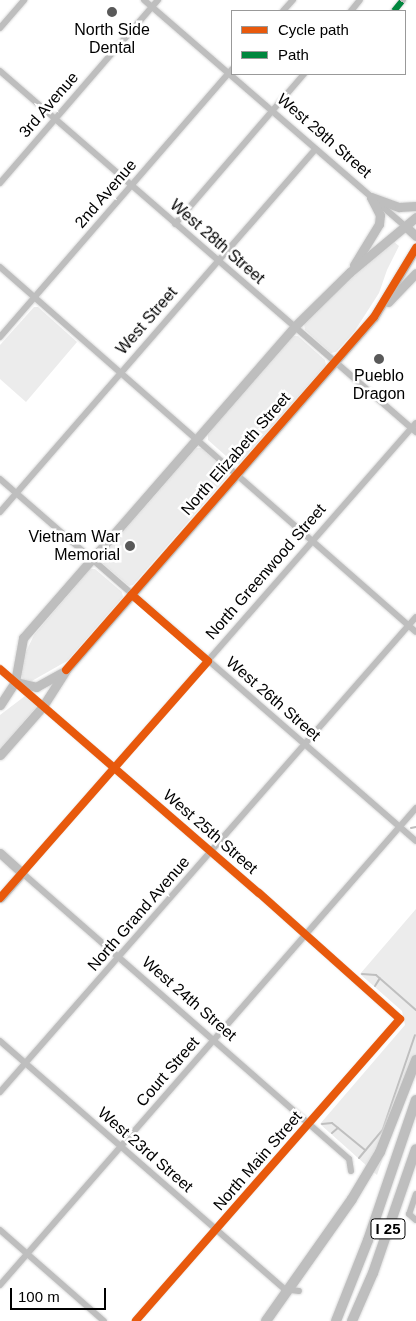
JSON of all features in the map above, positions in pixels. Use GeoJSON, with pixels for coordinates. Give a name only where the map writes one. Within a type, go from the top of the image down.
{"type":"FeatureCollection","features":[{"type":"Feature","properties":{"kind":"highway"},"geometry":{"type":"LineString","coordinates":[[266,1321],[352,1199],[380,1152],[416,1060]]}},
{"type":"Feature","properties":{"kind":"highway","name":"I 25"},"geometry":{"type":"LineString","coordinates":[[336,1321],[368,1240],[416,1100]]}},
{"type":"Feature","properties":{"kind":"highway","name":"I 25"},"geometry":{"type":"LineString","coordinates":[[353,1321],[416,1148]]}},
{"type":"Feature","properties":{"kind":"main road"},"geometry":{"type":"LineString","coordinates":[[371,197],[399,207],[416,206]]}},
{"type":"Feature","properties":{"kind":"main road"},"geometry":{"type":"LineString","coordinates":[[350,272],[379,224],[380,215],[371,197]]}},
{"type":"Feature","properties":{"kind":"main road"},"geometry":{"type":"LineString","coordinates":[[0,705],[15,682],[24,638],[295,326],[350,272],[416,217]]}},
{"type":"Feature","properties":{"kind":"main road","name":"West 29th Street"},"geometry":{"type":"LineString","coordinates":[[405,226],[416,236]]}},
{"type":"Feature","properties":{"kind":"main road","name":"North Elizabeth Street"},"geometry":{"type":"LineString","coordinates":[[0,755],[43,706],[66,670],[378,313],[416,248]]}},
{"type":"Feature","properties":{"kind":"main road"},"geometry":{"type":"LineString","coordinates":[[378,313],[416,273]]}},
{"type":"Feature","properties":{"kind":"main road"},"geometry":{"type":"LineString","coordinates":[[15,682],[36,687],[66,670]]}},
{"type":"Feature","properties":{"kind":"main road","name":"West 24th Street"},"geometry":{"type":"LineString","coordinates":[[0,853],[22,873]]}},
{"type":"Feature","properties":{"kind":"main road","name":"North Greenwood Street"},"geometry":{"type":"LineString","coordinates":[[0,898],[22,873]]}},
{"type":"Feature","properties":{"kind":"street"},"geometry":{"type":"LineString","coordinates":[[0,28],[24,0]]}},
{"type":"Feature","properties":{"kind":"street","name":"West 29th Street"},"geometry":{"type":"LineString","coordinates":[[144,0],[231,71]]}},
{"type":"Feature","properties":{"kind":"street","name":"3rd Avenue"},"geometry":{"type":"LineString","coordinates":[[0,183],[158,0]]}},
{"type":"Feature","properties":{"kind":"street"},"geometry":{"type":"LineString","coordinates":[[284,10],[293,0]]}},
{"type":"Feature","properties":{"kind":"street"},"geometry":{"type":"LineString","coordinates":[[352,10],[360,0]]}},
{"type":"Feature","properties":{"kind":"street"},"geometry":{"type":"LineString","coordinates":[[395,10],[403,0]]}},
{"type":"Feature","properties":{"kind":"street","name":"West 28th Street"},"geometry":{"type":"LineString","coordinates":[[0,71],[335,362],[414,428]]}},
{"type":"Feature","properties":{"kind":"street","name":"2nd Avenue"},"geometry":{"type":"LineString","coordinates":[[0,336],[231,71]]}},
{"type":"Feature","properties":{"kind":"street","name":"West 29th Street"},"geometry":{"type":"LineString","coordinates":[[235,75],[272,110],[405,226]]}},
{"type":"Feature","properties":{"kind":"street"},"geometry":{"type":"LineString","coordinates":[[175,224],[303,75]]}},
{"type":"Feature","properties":{"kind":"street","name":"West Street"},"geometry":{"type":"LineString","coordinates":[[0,512],[316,149]]}},
{"type":"Feature","properties":{"kind":"street"},"geometry":{"type":"LineString","coordinates":[[0,267],[416,632]]}},
{"type":"Feature","properties":{"kind":"street","name":"North Greenwood Street"},"geometry":{"type":"LineString","coordinates":[[22,873],[312,541],[414,428]]}},
{"type":"Feature","properties":{"kind":"street","name":"West 26th Street"},"geometry":{"type":"LineString","coordinates":[[0,480],[416,841]]}},
{"type":"Feature","properties":{"kind":"street","name":"North Grand Avenue"},"geometry":{"type":"LineString","coordinates":[[0,1092],[416,617]]}},
{"type":"Feature","properties":{"kind":"street","name":"West 25th Street"},"geometry":{"type":"LineString","coordinates":[[0,669],[306,934],[351,977],[400,1019]]}},
{"type":"Feature","properties":{"kind":"street","name":"Court Street"},"geometry":{"type":"LineString","coordinates":[[0,1286],[416,808]]}},
{"type":"Feature","properties":{"kind":"street","name":"West 24th Street"},"geometry":{"type":"LineString","coordinates":[[22,873],[349,1159],[351,1171]]}},
{"type":"Feature","properties":{"kind":"street","name":"North Main Street"},"geometry":{"type":"LineString","coordinates":[[136,1321],[400,1019]]}},
{"type":"Feature","properties":{"kind":"street","name":"West 23rd Street"},"geometry":{"type":"LineString","coordinates":[[0,1041],[287,1290],[298,1292]]}},
{"type":"Feature","properties":{"kind":"street"},"geometry":{"type":"LineString","coordinates":[[416,1194],[409,1214],[416,1220]]}},
{"type":"Feature","properties":{"kind":"street"},"geometry":{"type":"LineString","coordinates":[[0,1230],[104,1321]]}},
{"type":"Feature","properties":{"kind":"shaded area"},"geometry":{"type":"Polygon","coordinates":[[[393,241],[399,246],[387,270],[379,293],[354,332],[336,352],[331,353],[305,330],[304,324],[325,300],[393,241]]]}},
{"type":"Feature","properties":{"kind":"shaded area"},"geometry":{"type":"Polygon","coordinates":[[[34,307],[38,307],[77,342],[26,402],[0,379],[0,345],[34,307]]]}},
{"type":"Feature","properties":{"kind":"shaded area"},"geometry":{"type":"Polygon","coordinates":[[[293,336],[298,336],[325,360],[326,365],[239,464],[235,464],[208,440],[208,434],[293,336]]]}},
{"type":"Feature","properties":{"kind":"shaded area"},"geometry":{"type":"Polygon","coordinates":[[[196,448],[202,448],[227,471],[228,476],[133,585],[129,586],[101,562],[101,557],[196,448]]]}},
{"type":"Feature","properties":{"kind":"shaded area"},"geometry":{"type":"Polygon","coordinates":[[[90,569],[95,569],[122,592],[123,597],[67,661],[30,682],[23,680],[21,673],[24,656],[34,635],[90,569]]]}},
{"type":"Feature","properties":{"kind":"shaded area"},"geometry":{"type":"Polygon","coordinates":[[[25,696],[37,706],[0,750],[0,715],[25,696]]]}},
{"type":"Feature","properties":{"kind":"shaded area"},"geometry":{"type":"Polygon","coordinates":[[[416,909],[416,1063],[377,1175],[320,1124],[405,1025],[402,1011],[360,974],[416,909]]]}},
{"type":"Feature","properties":{"kind":"waterway"},"geometry":{"type":"LineString","coordinates":[[411,828],[416,827]]}},
{"type":"Feature","properties":{"kind":"waterway"},"geometry":{"type":"LineString","coordinates":[[362,974],[376,975],[416,1010]]}},
{"type":"Feature","properties":{"kind":"waterway"},"geometry":{"type":"LineString","coordinates":[[375,986],[380,978]]}},
{"type":"Feature","properties":{"kind":"waterway"},"geometry":{"type":"LineString","coordinates":[[359,1158],[383,1129],[415,1035]]}},
{"type":"Feature","properties":{"kind":"waterway"},"geometry":{"type":"LineString","coordinates":[[322,1124],[332,1123],[365,1150]]}},
{"type":"Feature","properties":{"kind":"waterway"},"geometry":{"type":"LineString","coordinates":[[332,1133],[338,1128]]}},
{"type":"Feature","properties":{"kind":"marked path"},"geometry":{"type":"LineString","coordinates":[[395,10],[403,0]]}},
{"type":"Feature","properties":{"kind":"cycle path"},"geometry":{"type":"LineString","coordinates":[[66,670],[374,317],[416,248]]}},
{"type":"Feature","properties":{"kind":"cycle path"},"geometry":{"type":"LineString","coordinates":[[0,898],[208,661],[132,595]]}},
{"type":"Feature","properties":{"kind":"cycle path"},"geometry":{"type":"LineString","coordinates":[[0,669],[259,893],[400,1019],[136,1321]]}},
{"type":"Feature","properties":{"kind":"place","name":"North Side Dental"},"geometry":{"type":"Point","coordinates":[112,12]}},
{"type":"Feature","properties":{"kind":"place","name":"Pueblo Dragon"},"geometry":{"type":"Point","coordinates":[379,359]}},
{"type":"Feature","properties":{"kind":"place","name":"Vietnam War Memorial"},"geometry":{"type":"Point","coordinates":[130,546]}}]}
